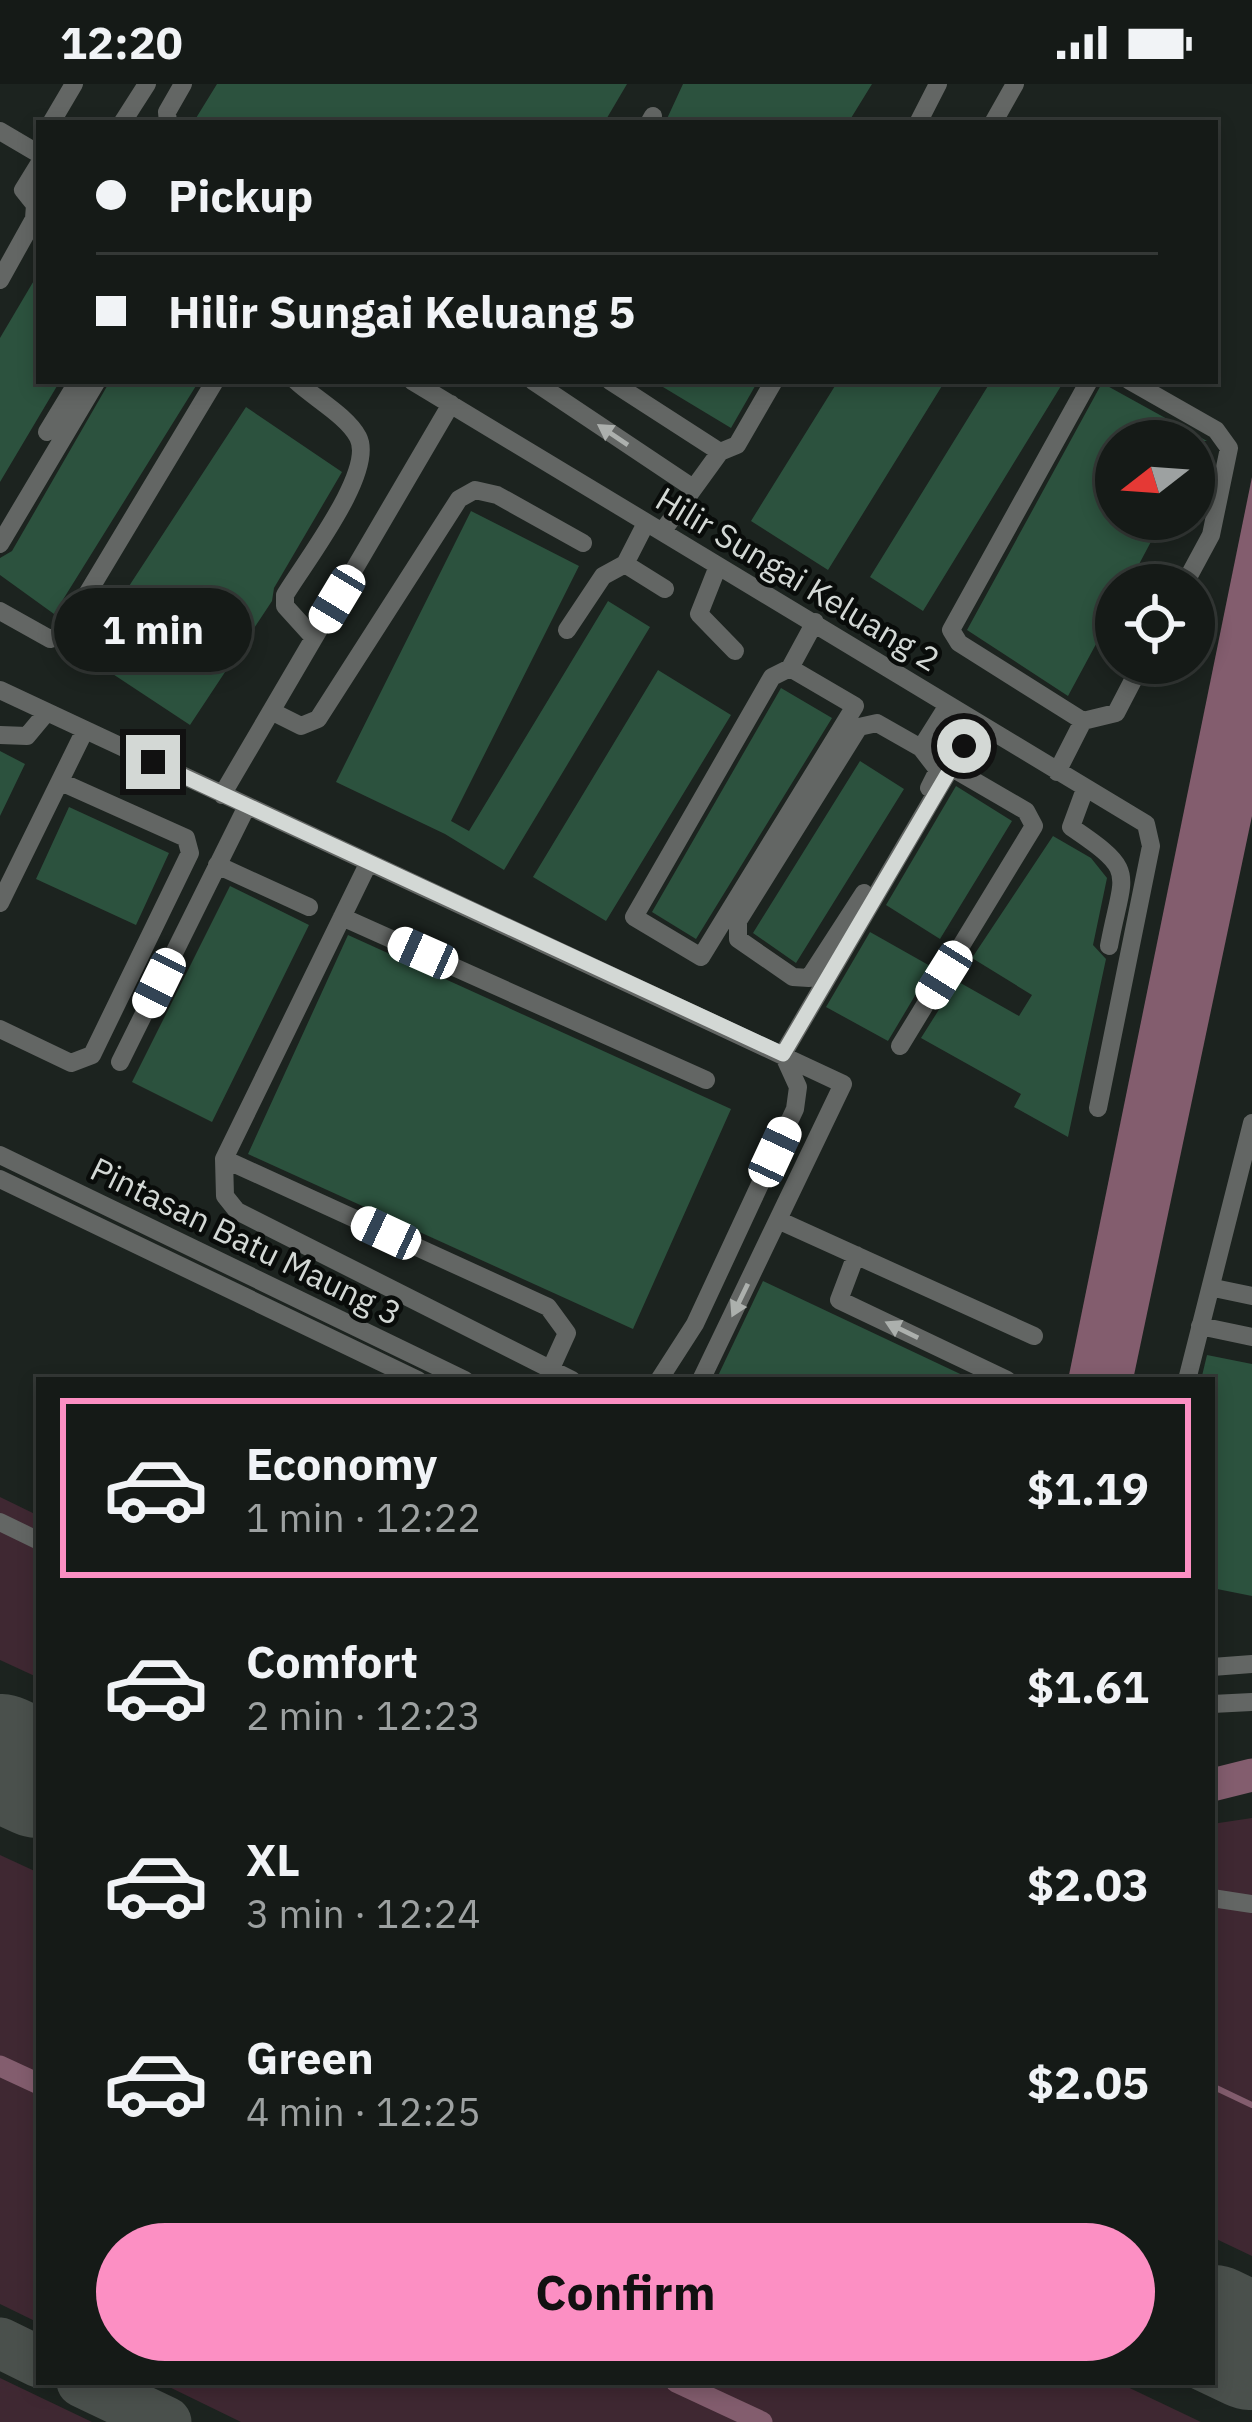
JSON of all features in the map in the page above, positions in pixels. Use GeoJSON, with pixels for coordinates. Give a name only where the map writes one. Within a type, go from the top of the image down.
{"type":"FeatureCollection","features":[{"type":"Feature","properties":{"kind":"street"},"geometry":{"type":"LineString","coordinates":[[53,120],[74,84]]}},
{"type":"Feature","properties":{"kind":"street"},"geometry":{"type":"LineString","coordinates":[[124,120],[147,84]]}},
{"type":"Feature","properties":{"kind":"street"},"geometry":{"type":"LineString","coordinates":[[168,120],[167,112],[183,84]]}},
{"type":"Feature","properties":{"kind":"street"},"geometry":{"type":"LineString","coordinates":[[920,120],[938,84]]}},
{"type":"Feature","properties":{"kind":"street"},"geometry":{"type":"LineString","coordinates":[[995,120],[1015,84]]}},
{"type":"Feature","properties":{"kind":"street"},"geometry":{"type":"LineString","coordinates":[[0,131],[36,152]]}},
{"type":"Feature","properties":{"kind":"street"},"geometry":{"type":"LineString","coordinates":[[23,190],[36,158]]}},
{"type":"Feature","properties":{"kind":"street"},"geometry":{"type":"LineString","coordinates":[[0,188],[23,190],[35,205],[34,219],[0,280]]}},
{"type":"Feature","properties":{"kind":"street"},"geometry":{"type":"LineString","coordinates":[[47,432],[76,384]]}},
{"type":"Feature","properties":{"kind":"street"},"geometry":{"type":"LineString","coordinates":[[0,544],[95,384]]}},
{"type":"Feature","properties":{"kind":"street"},"geometry":{"type":"LineString","coordinates":[[0,611],[50,639],[63,634],[213,384]]}},
{"type":"Feature","properties":{"kind":"street"},"geometry":{"type":"LineString","coordinates":[[299,384],[357,434],[363,449],[358,477],[285,595],[285,606],[314,638]]}},
{"type":"Feature","properties":{"kind":"street","name":"Hilir Sungai Keluang 2"},"geometry":{"type":"LineString","coordinates":[[417,384],[1151,830],[1098,1108]]}},
{"type":"Feature","properties":{"kind":"street"},"geometry":{"type":"LineString","coordinates":[[538,384],[694,488]]}},
{"type":"Feature","properties":{"kind":"street"},"geometry":{"type":"LineString","coordinates":[[615,384],[720,452]]}},
{"type":"Feature","properties":{"kind":"street"},"geometry":{"type":"LineString","coordinates":[[567,631],[603,576],[625,564],[720,452],[737,445],[772,384]]}},
{"type":"Feature","properties":{"kind":"street"},"geometry":{"type":"LineString","coordinates":[[1087,384],[951,630],[959,643],[1083,721],[1116,712],[1131,684]]}},
{"type":"Feature","properties":{"kind":"street"},"geometry":{"type":"LineString","coordinates":[[1135,384],[1216,430],[1228,448],[1211,535],[1195,564]]}},
{"type":"Feature","properties":{"kind":"street"},"geometry":{"type":"LineString","coordinates":[[222,795],[451,404]]}},
{"type":"Feature","properties":{"kind":"street"},"geometry":{"type":"LineString","coordinates":[[271,711],[301,726],[318,719],[459,499],[475,490],[497,495],[584,543]]}},
{"type":"Feature","properties":{"kind":"street"},"geometry":{"type":"LineString","coordinates":[[625,564],[665,589]]}},
{"type":"Feature","properties":{"kind":"street"},"geometry":{"type":"LineString","coordinates":[[718,566],[699,614],[735,651]]}},
{"type":"Feature","properties":{"kind":"street"},"geometry":{"type":"LineString","coordinates":[[790,668],[855,706],[701,957],[634,917],[772,676],[790,668],[815,622]]}},
{"type":"Feature","properties":{"kind":"street"},"geometry":{"type":"LineString","coordinates":[[0,690],[843,1084],[702,1377]]}},
{"type":"Feature","properties":{"kind":"street"},"geometry":{"type":"LineString","coordinates":[[921,748],[948,705]]}},
{"type":"Feature","properties":{"kind":"street"},"geometry":{"type":"LineString","coordinates":[[0,735],[27,736],[47,712]]}},
{"type":"Feature","properties":{"kind":"street"},"geometry":{"type":"LineString","coordinates":[[1057,772],[1083,721]]}},
{"type":"Feature","properties":{"kind":"street"},"geometry":{"type":"LineString","coordinates":[[877,723],[921,748],[936,761],[935,778],[815,972],[793,977],[744,946],[738,939],[738,921],[860,727],[877,723]]}},
{"type":"Feature","properties":{"kind":"street"},"geometry":{"type":"LineString","coordinates":[[783,1054],[977,723]]}},
{"type":"Feature","properties":{"kind":"street"},"geometry":{"type":"LineString","coordinates":[[0,903],[85,730]]}},
{"type":"Feature","properties":{"kind":"street"},"geometry":{"type":"LineString","coordinates":[[900,1046],[1034,826],[1026,811],[952,768]]}},
{"type":"Feature","properties":{"kind":"street"},"geometry":{"type":"LineString","coordinates":[[0,1029],[71,1063],[92,1055],[190,853],[187,838],[61,782]]}},
{"type":"Feature","properties":{"kind":"street"},"geometry":{"type":"LineString","coordinates":[[1070,827],[1085,789]]}},
{"type":"Feature","properties":{"kind":"street"},"geometry":{"type":"LineString","coordinates":[[120,1062],[247,806]]}},
{"type":"Feature","properties":{"kind":"street"},"geometry":{"type":"LineString","coordinates":[[993,920],[1046,831],[1058,824],[1070,827],[1120,863],[1108,946]]}},
{"type":"Feature","properties":{"kind":"street"},"geometry":{"type":"LineString","coordinates":[[368,864],[224,1159],[222,1184],[237,1210],[568,1377]]}},
{"type":"Feature","properties":{"kind":"street"},"geometry":{"type":"LineString","coordinates":[[217,865],[309,907]]}},
{"type":"Feature","properties":{"kind":"street"},"geometry":{"type":"LineString","coordinates":[[342,917],[706,1080]]}},
{"type":"Feature","properties":{"kind":"street"},"geometry":{"type":"LineString","coordinates":[[661,1377],[695,1324],[795,1109],[798,1087],[783,1054]]}},
{"type":"Feature","properties":{"kind":"street"},"geometry":{"type":"LineString","coordinates":[[1188,1377],[1214,1288],[1252,1123]]}},
{"type":"Feature","properties":{"kind":"street","name":"Pintasan Batu Maung 3"},"geometry":{"type":"LineString","coordinates":[[0,1155],[460,1377]]}},
{"type":"Feature","properties":{"kind":"street"},"geometry":{"type":"LineString","coordinates":[[224,1159],[548,1306],[567,1333],[552,1366]]}},
{"type":"Feature","properties":{"kind":"street"},"geometry":{"type":"LineString","coordinates":[[0,1179],[412,1377]]}},
{"type":"Feature","properties":{"kind":"street"},"geometry":{"type":"LineString","coordinates":[[778,1220],[1034,1336]]}},
{"type":"Feature","properties":{"kind":"street"},"geometry":{"type":"LineString","coordinates":[[856,1256],[839,1300],[1001,1377]]}},
{"type":"Feature","properties":{"kind":"street"},"geometry":{"type":"LineString","coordinates":[[1214,1288],[1252,1296]]}},
{"type":"Feature","properties":{"kind":"street"},"geometry":{"type":"LineString","coordinates":[[1200,1326],[1252,1337]]}},
{"type":"Feature","properties":{"kind":"street"},"geometry":{"type":"LineString","coordinates":[[0,1522],[36,1540]]}},
{"type":"Feature","properties":{"kind":"street"},"geometry":{"type":"LineString","coordinates":[[1215,1667],[1252,1664]]}},
{"type":"Feature","properties":{"kind":"street"},"geometry":{"type":"LineString","coordinates":[[1215,1705],[1252,1702]]}},
{"type":"Feature","properties":{"kind":"street"},"geometry":{"type":"LineString","coordinates":[[1215,1898],[1252,1904]]}},
{"type":"Feature","properties":{"kind":"shaded area"},"geometry":{"type":"Polygon","coordinates":[[[1252,477],[1252,816],[1134,1377],[1069,1377],[1210,684],[1215,684],[1215,659],[1252,477]]]}},
{"type":"Feature","properties":{"kind":"shaded area"},"geometry":{"type":"Polygon","coordinates":[[[0,1497],[36,1515],[36,1677],[0,1660],[0,1497]]]}},
{"type":"Feature","properties":{"kind":"shaded area"},"geometry":{"type":"Polygon","coordinates":[[[1252,1818],[1252,2256],[1215,2238],[1215,1824],[1252,1818]]]}},
{"type":"Feature","properties":{"kind":"shaded area"},"geometry":{"type":"Polygon","coordinates":[[[0,1855],[36,1872],[36,2322],[0,2304],[0,1855]]]}},
{"type":"Feature","properties":{"kind":"shaded area"},"geometry":{"type":"Polygon","coordinates":[[[0,2378],[92,2422],[0,2422],[0,2378]]]}},
{"type":"Feature","properties":{"kind":"shaded area"},"geometry":{"type":"Polygon","coordinates":[[[165,2385],[1123,2385],[1201,2422],[241,2422],[165,2385]]]}},
{"type":"Feature","properties":{"kind":"building"},"geometry":{"type":"Polygon","coordinates":[[[217,84],[627,84],[606,120],[195,120],[217,84]]]}},
{"type":"Feature","properties":{"kind":"building"},"geometry":{"type":"Polygon","coordinates":[[[683,84],[872,84],[850,120],[666,120],[683,84]]]}},
{"type":"Feature","properties":{"kind":"building"},"geometry":{"type":"Polygon","coordinates":[[[36,277],[36,384],[58,384],[0,482],[0,338],[36,277]]]}},
{"type":"Feature","properties":{"kind":"building"},"geometry":{"type":"Polygon","coordinates":[[[108,384],[197,384],[54,614],[0,575],[0,558],[12,551],[108,384]]]}},
{"type":"Feature","properties":{"kind":"building"},"geometry":{"type":"Polygon","coordinates":[[[658,384],[756,384],[731,428],[658,384]]]}},
{"type":"Feature","properties":{"kind":"building"},"geometry":{"type":"Polygon","coordinates":[[[836,384],[943,384],[828,570],[751,521],[836,384]]]}},
{"type":"Feature","properties":{"kind":"building"},"geometry":{"type":"Polygon","coordinates":[[[989,384],[1062,384],[923,611],[870,577],[989,384]]]}},
{"type":"Feature","properties":{"kind":"building"},"geometry":{"type":"Polygon","coordinates":[[[1104,384],[1169,420],[1095,420],[1095,540],[1152,540],[1139,564],[1095,564],[1095,646],[1068,696],[967,630],[1104,384]]]}},
{"type":"Feature","properties":{"kind":"building"},"geometry":{"type":"Polygon","coordinates":[[[246,407],[342,472],[274,588],[272,601],[190,725],[84,655],[246,407]]]}},
{"type":"Feature","properties":{"kind":"building"},"geometry":{"type":"Polygon","coordinates":[[[471,511],[579,566],[451,821],[469,831],[608,601],[650,627],[504,870],[445,834],[336,782],[471,511]]]}},
{"type":"Feature","properties":{"kind":"building"},"geometry":{"type":"Polygon","coordinates":[[[658,670],[731,715],[606,921],[533,877],[658,670]]]}},
{"type":"Feature","properties":{"kind":"building"},"geometry":{"type":"Polygon","coordinates":[[[781,688],[832,718],[696,939],[652,912],[781,688]]]}},
{"type":"Feature","properties":{"kind":"building"},"geometry":{"type":"Polygon","coordinates":[[[0,751],[25,764],[0,816],[0,751]]]}},
{"type":"Feature","properties":{"kind":"building"},"geometry":{"type":"Polygon","coordinates":[[[860,761],[904,789],[796,963],[753,933],[860,761]]]}},
{"type":"Feature","properties":{"kind":"building"},"geometry":{"type":"Polygon","coordinates":[[[956,786],[1012,821],[940,939],[886,905],[956,786]]]}},
{"type":"Feature","properties":{"kind":"building"},"geometry":{"type":"Polygon","coordinates":[[[69,807],[169,853],[136,925],[36,879],[69,807]]]}},
{"type":"Feature","properties":{"kind":"building"},"geometry":{"type":"Polygon","coordinates":[[[1053,836],[1091,858],[1107,878],[1093,945],[1106,959],[1068,1137],[1014,1107],[1021,1094],[921,1038],[957,981],[1019,1016],[1032,995],[972,958],[1053,836]]]}},
{"type":"Feature","properties":{"kind":"building"},"geometry":{"type":"Polygon","coordinates":[[[230,886],[309,925],[212,1122],[132,1082],[230,886]]]}},
{"type":"Feature","properties":{"kind":"building"},"geometry":{"type":"Polygon","coordinates":[[[870,932],[932,967],[888,1041],[826,1007],[870,932]]]}},
{"type":"Feature","properties":{"kind":"building"},"geometry":{"type":"Polygon","coordinates":[[[348,935],[731,1109],[633,1329],[248,1154],[348,935]]]}},
{"type":"Feature","properties":{"kind":"building"},"geometry":{"type":"Polygon","coordinates":[[[763,1281],[967,1377],[717,1377],[763,1281]]]}},
{"type":"Feature","properties":{"kind":"building"},"geometry":{"type":"Polygon","coordinates":[[[1207,1355],[1252,1364],[1252,1596],[1215,1589],[1215,1377],[1202,1377],[1207,1355]]]}},
{"type":"Feature","properties":{"kind":"waterway"},"geometry":{"type":"LineString","coordinates":[[1215,1784],[1252,1775]]}},
{"type":"Feature","properties":{"kind":"waterway"},"geometry":{"type":"LineString","coordinates":[[0,2066],[36,2083]]}},
{"type":"Feature","properties":{"kind":"waterway"},"geometry":{"type":"LineString","coordinates":[[1215,2087],[1252,2105]]}},
{"type":"Feature","properties":{"kind":"waterway"},"geometry":{"type":"LineString","coordinates":[[682,2385],[762,2422]]}},
{"type":"Feature","properties":{"kind":"taxiway"},"geometry":{"type":"LineString","coordinates":[[0,2343],[36,2361]]}},
{"type":"Feature","properties":{"kind":"taxiway"},"geometry":{"type":"LineString","coordinates":[[88,2385],[166,2422]]}},
{"type":"Feature","properties":{"kind":"runway"},"geometry":{"type":"LineString","coordinates":[[0,1757],[36,1774]]}},
{"type":"Feature","properties":{"kind":"runway"},"geometry":{"type":"LineString","coordinates":[[1215,2329],[1252,2347]]}},
{"type":"Feature","properties":{"kind":"route"},"geometry":{"type":"LineString","coordinates":[[153,762],[783,1054],[964,746]]}}]}
